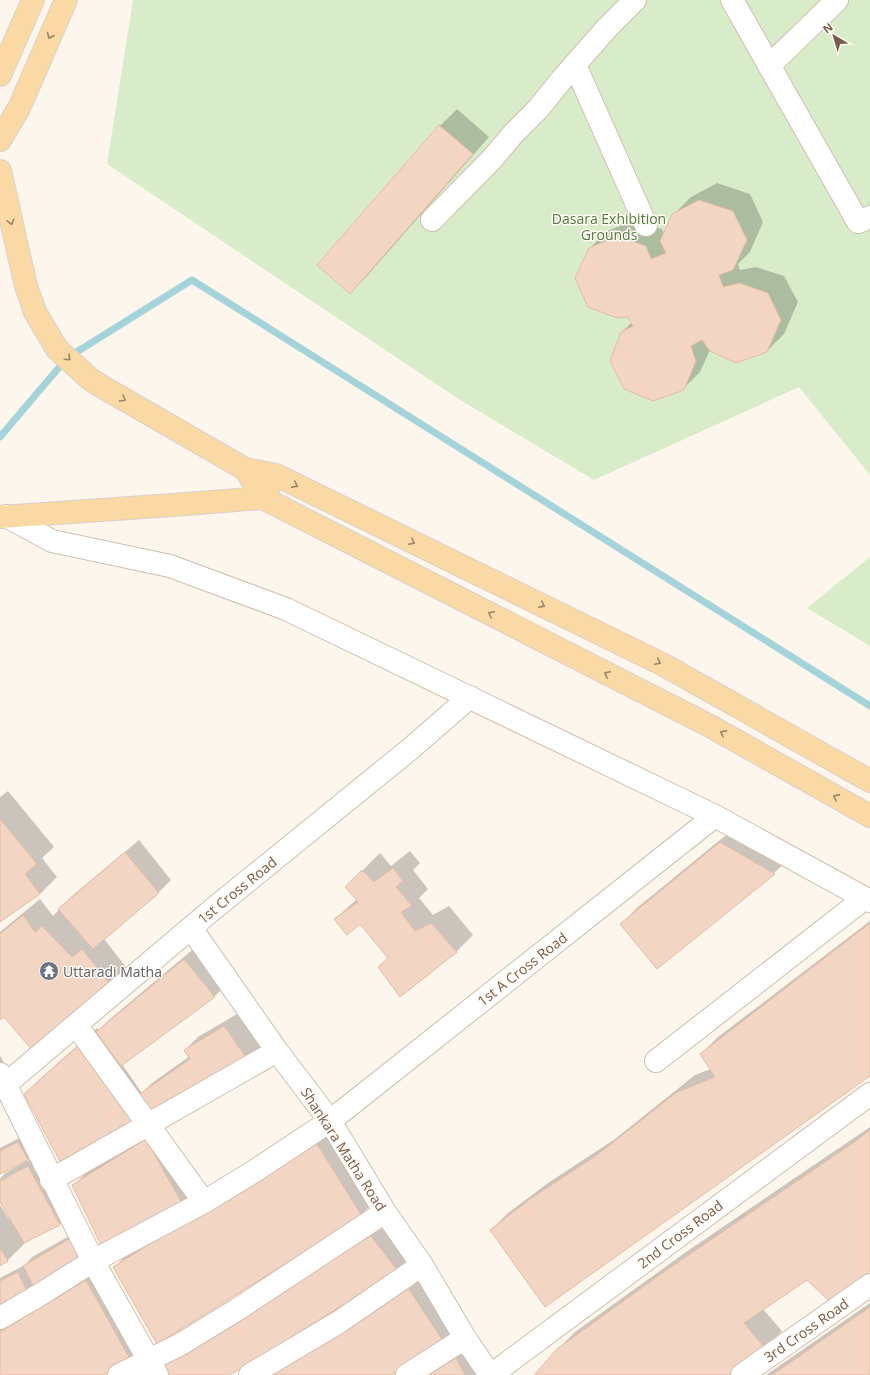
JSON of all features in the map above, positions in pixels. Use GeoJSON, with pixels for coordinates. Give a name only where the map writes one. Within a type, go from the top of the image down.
{"type":"FeatureCollection","features":[{"type":"Feature","properties":{"kind":"main road"},"geometry":{"type":"LineString","coordinates":[[0,74],[33,0]]}},
{"type":"Feature","properties":{"kind":"main road"},"geometry":{"type":"LineString","coordinates":[[0,140],[19,108],[66,0]]}},
{"type":"Feature","properties":{"kind":"main road"},"geometry":{"type":"LineString","coordinates":[[0,171],[26,286],[35,312],[48,336],[57,348],[90,379],[245,469],[276,475],[664,665],[870,780]]}},
{"type":"Feature","properties":{"kind":"main road"},"geometry":{"type":"LineString","coordinates":[[245,469],[263,498]]}},
{"type":"Feature","properties":{"kind":"main road"},"geometry":{"type":"LineString","coordinates":[[263,498],[276,475]]}},
{"type":"Feature","properties":{"kind":"main road"},"geometry":{"type":"LineString","coordinates":[[3,516],[263,498],[710,726],[870,816]]}},
{"type":"Feature","properties":{"kind":"street"},"geometry":{"type":"LineString","coordinates":[[432,220],[492,159],[635,0]]}},
{"type":"Feature","properties":{"kind":"street"},"geometry":{"type":"LineString","coordinates":[[732,0],[768,66],[858,222],[870,217]]}},
{"type":"Feature","properties":{"kind":"street"},"geometry":{"type":"LineString","coordinates":[[768,66],[837,0]]}},
{"type":"Feature","properties":{"kind":"street"},"geometry":{"type":"LineString","coordinates":[[575,65],[646,225]]}},
{"type":"Feature","properties":{"kind":"street"},"geometry":{"type":"LineString","coordinates":[[3,516],[52,541],[170,566],[286,609],[715,816],[868,900],[656,1062]]}},
{"type":"Feature","properties":{"kind":"street","name":"1st Cross Road"},"geometry":{"type":"LineString","coordinates":[[3,1079],[76,1025],[191,928],[409,750],[470,697]]}},
{"type":"Feature","properties":{"kind":"street","name":"1st A Cross Road"},"geometry":{"type":"LineString","coordinates":[[0,1318],[93,1261],[204,1202],[330,1122],[715,816]]}},
{"type":"Feature","properties":{"kind":"street","name":"Shankara Matha Road"},"geometry":{"type":"LineString","coordinates":[[191,928],[277,1051],[330,1122],[385,1212],[422,1265],[465,1338],[490,1375]]}},
{"type":"Feature","properties":{"kind":"street"},"geometry":{"type":"LineString","coordinates":[[76,1025],[204,1202]]}},
{"type":"Feature","properties":{"kind":"street"},"geometry":{"type":"LineString","coordinates":[[51,1180],[277,1051]]}},
{"type":"Feature","properties":{"kind":"street"},"geometry":{"type":"LineString","coordinates":[[3,1079],[51,1180],[93,1261],[153,1367]]}},
{"type":"Feature","properties":{"kind":"street","name":"2nd Cross Road"},"geometry":{"type":"LineString","coordinates":[[490,1375],[870,1094]]}},
{"type":"Feature","properties":{"kind":"street"},"geometry":{"type":"LineString","coordinates":[[120,1375],[153,1367],[180,1344],[238,1309],[385,1212]]}},
{"type":"Feature","properties":{"kind":"street"},"geometry":{"type":"LineString","coordinates":[[250,1375],[339,1322],[422,1265]]}},
{"type":"Feature","properties":{"kind":"street","name":"3rd Cross Road"},"geometry":{"type":"LineString","coordinates":[[742,1375],[870,1286]]}},
{"type":"Feature","properties":{"kind":"street"},"geometry":{"type":"LineString","coordinates":[[407,1375],[465,1338]]}},
{"type":"Feature","properties":{"kind":"green space","name":"Dasara Exhibition Grounds"},"geometry":{"type":"Polygon","coordinates":[[[133,0],[870,0],[870,475],[799,387],[594,480],[462,401],[107,164],[133,0]]]}},
{"type":"Feature","properties":{"kind":"green space"},"geometry":{"type":"Polygon","coordinates":[[[870,557],[870,646],[807,608],[870,557]]]}},
{"type":"Feature","properties":{"kind":"building"},"geometry":{"type":"Polygon","coordinates":[[[439,125],[473,154],[350,294],[317,265],[439,125]]]}},
{"type":"Feature","properties":{"kind":"building"},"geometry":{"type":"Polygon","coordinates":[[[699,200],[733,211],[747,240],[733,270],[719,275],[723,287],[739,283],[768,293],[781,320],[767,352],[736,363],[710,351],[702,340],[691,346],[696,361],[684,390],[653,401],[624,389],[610,361],[621,332],[633,326],[628,317],[617,318],[588,307],[575,278],[589,248],[617,236],[646,246],[651,259],[666,253],[660,241],[672,214],[699,200]]]}},
{"type":"Feature","properties":{"kind":"building"},"geometry":{"type":"Polygon","coordinates":[[[0,819],[37,864],[25,874],[40,894],[0,922],[0,819]]]}},
{"type":"Feature","properties":{"kind":"building"},"geometry":{"type":"Polygon","coordinates":[[[720,842],[775,874],[657,969],[620,924],[720,842]]]}},
{"type":"Feature","properties":{"kind":"building"},"geometry":{"type":"Polygon","coordinates":[[[125,852],[159,893],[93,949],[58,909],[125,852]]]}},
{"type":"Feature","properties":{"kind":"building"},"geometry":{"type":"Polygon","coordinates":[[[393,868],[403,881],[396,887],[412,906],[401,912],[415,931],[431,923],[457,952],[400,997],[378,967],[388,958],[360,924],[347,935],[334,919],[358,902],[345,887],[362,870],[374,882],[393,868]]]}},
{"type":"Feature","properties":{"kind":"building","name":"Uttaradi Matha"},"geometry":{"type":"Polygon","coordinates":[[[23,915],[35,932],[42,926],[72,957],[82,949],[110,984],[32,1050],[4,1017],[0,1020],[0,934],[23,915]]]}},
{"type":"Feature","properties":{"kind":"building"},"geometry":{"type":"Polygon","coordinates":[[[870,923],[870,1076],[545,1307],[490,1230],[530,1199],[597,1155],[677,1092],[715,1077],[700,1054],[870,923]]]}},
{"type":"Feature","properties":{"kind":"building"},"geometry":{"type":"Polygon","coordinates":[[[184,959],[215,997],[121,1066],[96,1032],[184,959]]]}},
{"type":"Feature","properties":{"kind":"building"},"geometry":{"type":"Polygon","coordinates":[[[224,1026],[249,1061],[153,1119],[137,1096],[190,1059],[184,1050],[224,1026]]]}},
{"type":"Feature","properties":{"kind":"building"},"geometry":{"type":"Polygon","coordinates":[[[80,1044],[134,1124],[62,1165],[24,1094],[80,1044]]]}},
{"type":"Feature","properties":{"kind":"building"},"geometry":{"type":"Polygon","coordinates":[[[870,1130],[870,1271],[829,1301],[807,1280],[744,1323],[766,1349],[729,1375],[534,1375],[557,1349],[668,1269],[870,1130]]]}},
{"type":"Feature","properties":{"kind":"building"},"geometry":{"type":"Polygon","coordinates":[[[146,1139],[184,1207],[102,1247],[72,1185],[146,1139]]]}},
{"type":"Feature","properties":{"kind":"building"},"geometry":{"type":"Polygon","coordinates":[[[18,1142],[28,1160],[0,1174],[0,1151],[18,1142]]]}},
{"type":"Feature","properties":{"kind":"building"},"geometry":{"type":"Polygon","coordinates":[[[317,1144],[362,1216],[157,1344],[113,1267],[229,1194],[317,1144]]]}},
{"type":"Feature","properties":{"kind":"building"},"geometry":{"type":"Polygon","coordinates":[[[28,1166],[60,1225],[24,1243],[0,1202],[0,1181],[28,1166]]]}},
{"type":"Feature","properties":{"kind":"building"},"geometry":{"type":"Polygon","coordinates":[[[371,1236],[398,1271],[230,1375],[169,1375],[162,1361],[339,1253],[371,1236]]]}},
{"type":"Feature","properties":{"kind":"building"},"geometry":{"type":"Polygon","coordinates":[[[71,1238],[84,1259],[35,1289],[23,1266],[71,1238]]]}},
{"type":"Feature","properties":{"kind":"building"},"geometry":{"type":"Polygon","coordinates":[[[0,1248],[8,1261],[0,1266],[0,1248]]]}},
{"type":"Feature","properties":{"kind":"building"},"geometry":{"type":"Polygon","coordinates":[[[18,1272],[29,1295],[0,1311],[0,1281],[18,1272]]]}},
{"type":"Feature","properties":{"kind":"building"},"geometry":{"type":"Polygon","coordinates":[[[86,1280],[130,1359],[104,1375],[0,1375],[0,1332],[86,1280]]]}},
{"type":"Feature","properties":{"kind":"building"},"geometry":{"type":"Polygon","coordinates":[[[405,1283],[445,1344],[392,1375],[259,1375],[405,1283]]]}},
{"type":"Feature","properties":{"kind":"building"},"geometry":{"type":"Polygon","coordinates":[[[870,1307],[870,1375],[772,1375],[870,1307]]]}},
{"type":"Feature","properties":{"kind":"building"},"geometry":{"type":"Polygon","coordinates":[[[456,1358],[465,1375],[428,1375],[456,1358]]]}},
{"type":"Feature","properties":{"kind":"waterway"},"geometry":{"type":"LineString","coordinates":[[0,437],[67,358],[192,280],[870,706]]}},
{"type":"Feature","properties":{"kind":"place","name":"Uttaradi Matha"},"geometry":{"type":"Point","coordinates":[49,971]}}]}
